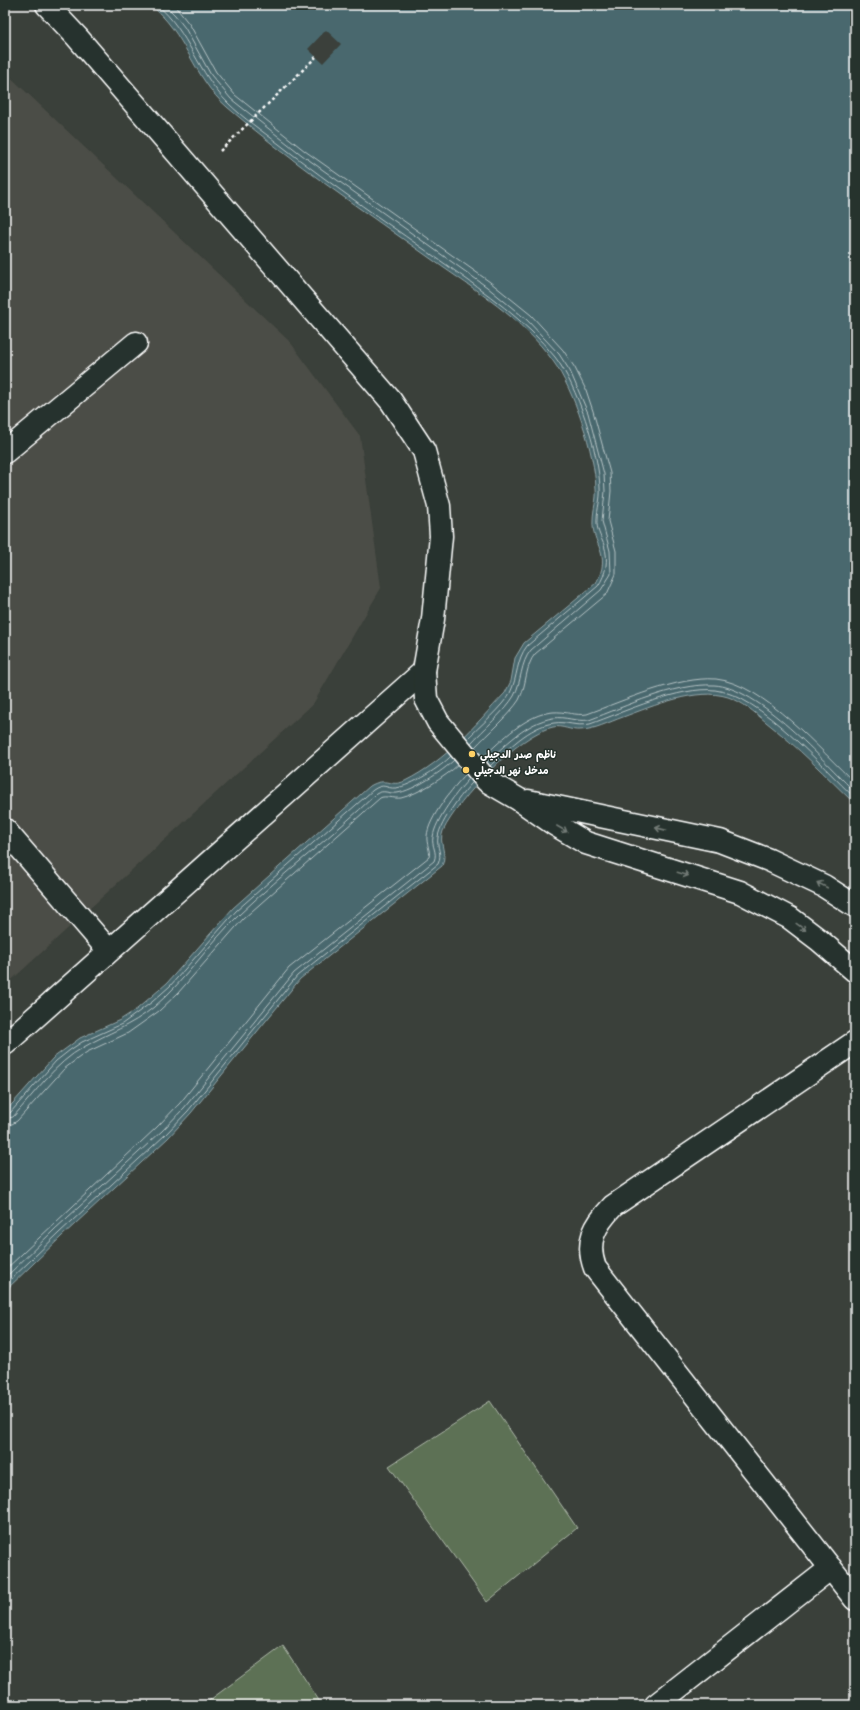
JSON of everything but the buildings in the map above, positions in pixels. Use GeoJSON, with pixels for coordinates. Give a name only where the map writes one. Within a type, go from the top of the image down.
{"type":"FeatureCollection","features":[{"type":"Feature","properties":{"kind":"main road"},"geometry":{"type":"LineString","coordinates":[[47,5],[77,36],[391,401],[424,451],[439,506],[441,536],[433,619],[424,671],[426,699],[438,722],[487,781],[586,843],[740,892],[790,918],[819,940],[855,971]]}},
{"type":"Feature","properties":{"kind":"main road"},"geometry":{"type":"LineString","coordinates":[[5,452],[136,343]]}},
{"type":"Feature","properties":{"kind":"main road"},"geometry":{"type":"LineString","coordinates":[[5,1044],[424,671]]}},
{"type":"Feature","properties":{"kind":"main road"},"geometry":{"type":"LineString","coordinates":[[518,799],[720,841],[769,860],[824,886],[855,906]]}},
{"type":"Feature","properties":{"kind":"main road"},"geometry":{"type":"LineString","coordinates":[[5,830],[109,951]]}},
{"type":"Feature","properties":{"kind":"main road"},"geometry":{"type":"LineString","coordinates":[[855,1042],[613,1206],[599,1220],[590,1245],[595,1268],[855,1599]]}},
{"type":"Feature","properties":{"kind":"main road"},"geometry":{"type":"LineString","coordinates":[[656,1705],[831,1568]]}},
{"type":"Feature","properties":{"kind":"path"},"geometry":{"type":"LineString","coordinates":[[220,151],[316,57]]}},
{"type":"Feature","properties":{"kind":"shaded area"},"geometry":{"type":"Polygon","coordinates":[[[5,72],[290,342],[360,436],[381,588],[313,704],[5,986],[5,72]]]}},
{"type":"Feature","properties":{"kind":"green space"},"geometry":{"type":"Polygon","coordinates":[[[490,1401],[577,1528],[487,1602],[389,1466],[490,1401]]]}},
{"type":"Feature","properties":{"kind":"green space"},"geometry":{"type":"Polygon","coordinates":[[[283,1646],[322,1705],[203,1705],[283,1646]]]}},
{"type":"Feature","properties":{"kind":"water"},"geometry":{"type":"Polygon","coordinates":[[[150,5],[855,5],[855,804],[789,741],[748,708],[728,697],[703,694],[689,696],[661,703],[591,729],[577,730],[563,727],[553,727],[539,732],[523,742],[490,770],[475,786],[451,818],[443,831],[442,836],[444,861],[442,866],[300,979],[191,1113],[168,1138],[5,1291],[5,1112],[53,1058],[80,1038],[120,1020],[137,1009],[167,983],[233,908],[370,786],[381,782],[400,783],[405,781],[420,773],[447,753],[505,693],[511,681],[515,658],[524,643],[596,583],[601,573],[602,556],[593,529],[596,489],[592,458],[576,405],[561,373],[553,361],[528,332],[498,306],[277,148],[227,107],[206,83],[172,28],[150,5]]]}},
{"type":"Feature","properties":{"kind":"pier"},"geometry":{"type":"Polygon","coordinates":[[[326,30],[341,44],[323,63],[308,49],[326,30]]]}},
{"type":"Feature","properties":{"kind":"place","name":"ناظم صدر الدجيلي"},"geometry":{"type":"Point","coordinates":[472,754]}},
{"type":"Feature","properties":{"kind":"place","name":"مدخل نهر الدجيلي"},"geometry":{"type":"Point","coordinates":[466,770]}}]}
